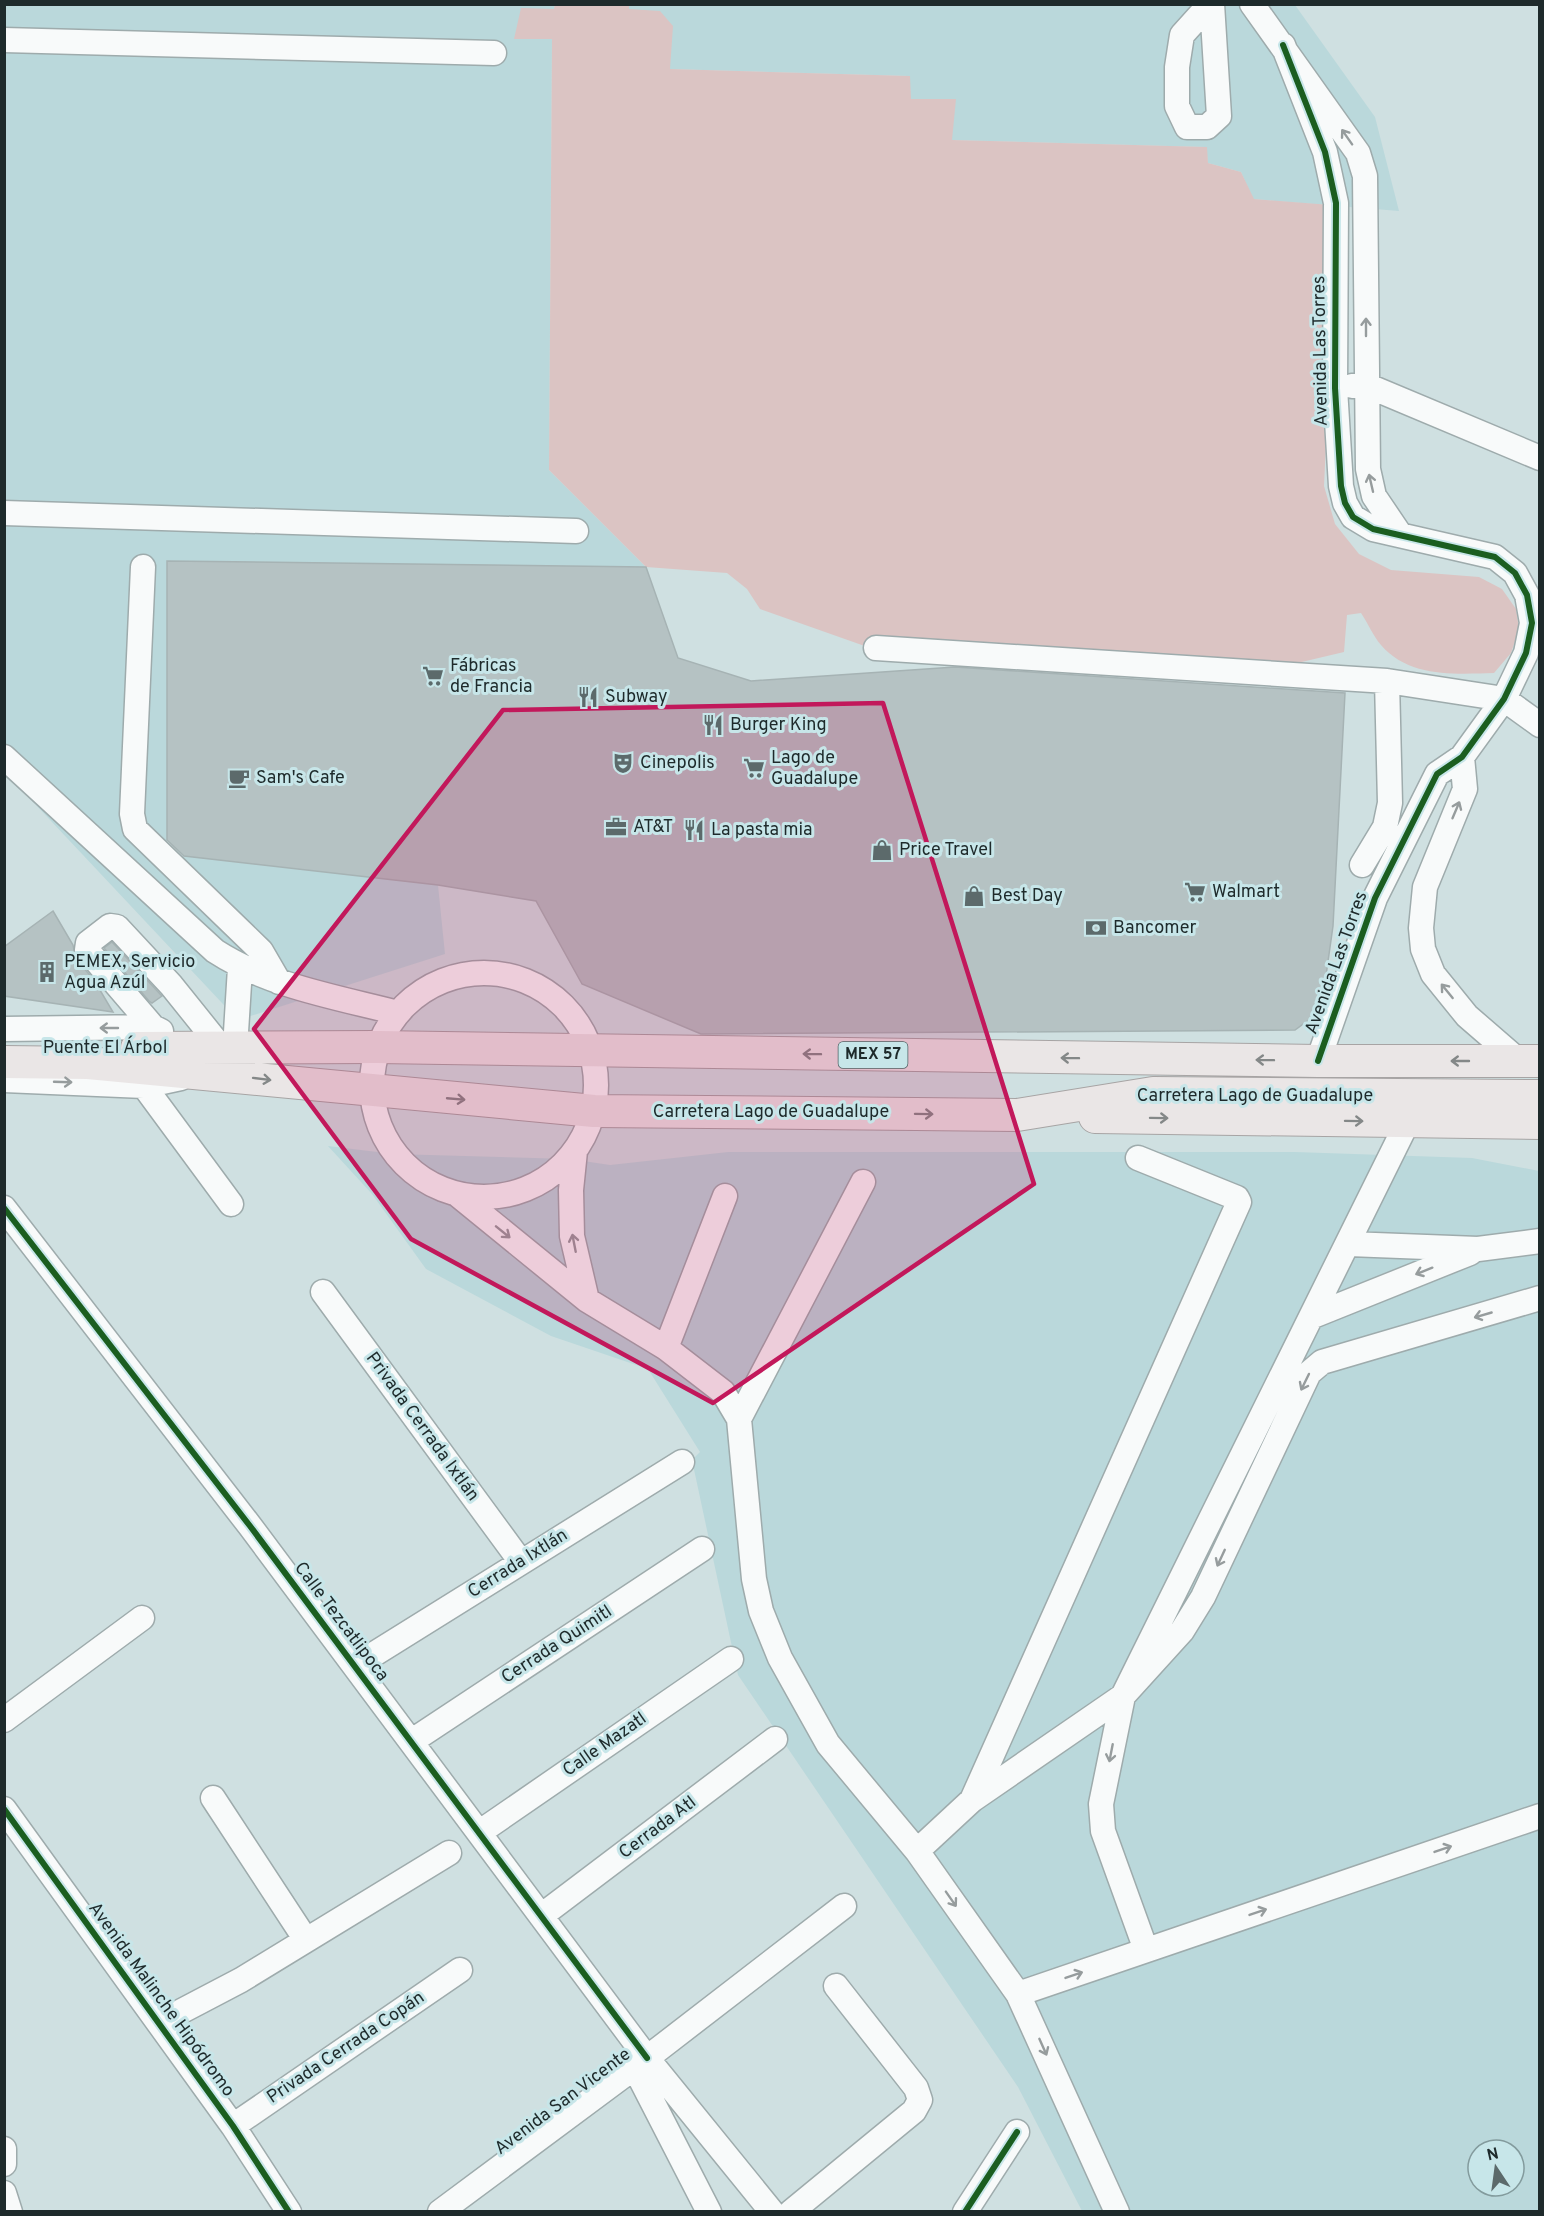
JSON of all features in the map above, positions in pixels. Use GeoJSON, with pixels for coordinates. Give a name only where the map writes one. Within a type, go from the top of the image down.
{"type":"FeatureCollection","features":[{"type":"Feature","properties":{"kind":"main road","name":"Carretera Lago de Guadalupe"},"geometry":{"type":"LineString","coordinates":[[216,1053],[377,1047],[592,1052],[1318,1061],[1534,1061]]}},
{"type":"Feature","properties":{"kind":"main road","name":"Carretera Lago de Guadalupe"},"geometry":{"type":"LineString","coordinates":[[216,1053],[372,1092],[594,1111],[1017,1115],[1153,1093],[1539,1096]]}},
{"type":"Feature","properties":{"kind":"main road","name":"Puente El Árbol"},"geometry":{"type":"LineString","coordinates":[[11,1055],[216,1053]]}},
{"type":"Feature","properties":{"kind":"main road"},"geometry":{"type":"LineString","coordinates":[[1017,1115],[1539,1123]]}},
{"type":"Feature","properties":{"kind":"street","name":"Avenida Las Torres"},"geometry":{"type":"LineString","coordinates":[[1252,4],[1358,153],[1365,176],[1369,484],[1379,504],[1399,533]]}},
{"type":"Feature","properties":{"kind":"street"},"geometry":{"type":"LineString","coordinates":[[4,40],[494,54]]}},
{"type":"Feature","properties":{"kind":"street","name":"Avenida Las Torres"},"geometry":{"type":"LineString","coordinates":[[1283,45],[1325,152],[1336,203],[1335,388],[1341,486],[1345,504],[1353,517],[1373,529],[1399,533],[1495,557],[1515,573],[1527,595],[1532,623],[1526,653],[1504,699],[1462,757],[1437,774],[1375,898],[1318,1061]]}},
{"type":"Feature","properties":{"kind":"street"},"geometry":{"type":"LineString","coordinates":[[1335,388],[1366,385],[1539,458]]}},
{"type":"Feature","properties":{"kind":"street"},"geometry":{"type":"LineString","coordinates":[[4,513],[576,531]]}},
{"type":"Feature","properties":{"kind":"street"},"geometry":{"type":"LineString","coordinates":[[143,567],[132,814],[135,829],[261,951],[279,982]]}},
{"type":"Feature","properties":{"kind":"street"},"geometry":{"type":"LineString","coordinates":[[876,648],[1387,681],[1504,699],[1539,725]]}},
{"type":"Feature","properties":{"kind":"street"},"geometry":{"type":"LineString","coordinates":[[1362,865],[1385,827],[1390,803],[1387,681]]}},
{"type":"Feature","properties":{"kind":"street"},"geometry":{"type":"LineString","coordinates":[[1462,757],[1465,789],[1425,887],[1421,928],[1423,949],[1433,974],[1467,1016],[1534,1061]]}},
{"type":"Feature","properties":{"kind":"street"},"geometry":{"type":"LineString","coordinates":[[4,758],[215,951],[240,968],[279,982],[398,1013]]}},
{"type":"Feature","properties":{"kind":"street"},"geometry":{"type":"LineString","coordinates":[[153,1028],[87,950],[88,943],[110,926],[117,927],[171,985],[216,1053]]}},
{"type":"Feature","properties":{"kind":"street"},"geometry":{"type":"LineString","coordinates":[[216,1053],[240,968]]}},
{"type":"Feature","properties":{"kind":"street"},"geometry":{"type":"LineString","coordinates":[[587,1300],[572,1236],[571,1190],[575,1151],[594,1111],[597,1081],[592,1052],[573,1016],[544,989],[506,975],[466,974],[428,987],[398,1013],[377,1047],[371,1075],[372,1092],[387,1144],[418,1177],[458,1195],[587,1300],[666,1348],[723,1392],[739,1419],[754,1579],[761,1611],[780,1658],[828,1744],[917,1851],[1018,1994],[1118,2211]]}},
{"type":"Feature","properties":{"kind":"street","name":"Carretera Lago de Guadalupe"},"geometry":{"type":"LineString","coordinates":[[11,1055],[153,1028],[216,1053]]}},
{"type":"Feature","properties":{"kind":"street","name":"Carretera Lago de Guadalupe"},"geometry":{"type":"LineString","coordinates":[[11,1055],[144,1086],[216,1053]]}},
{"type":"Feature","properties":{"kind":"street"},"geometry":{"type":"LineString","coordinates":[[144,1086],[231,1204]]}},
{"type":"Feature","properties":{"kind":"street"},"geometry":{"type":"LineString","coordinates":[[1146,1950],[1103,1831],[1101,1803],[1123,1696],[1408,1121]]}},
{"type":"Feature","properties":{"kind":"street"},"geometry":{"type":"LineString","coordinates":[[458,1195],[502,1196],[543,1181],[575,1151]]}},
{"type":"Feature","properties":{"kind":"street"},"geometry":{"type":"LineString","coordinates":[[972,1800],[1239,1202],[1237,1198],[1138,1158]]}},
{"type":"Feature","properties":{"kind":"street"},"geometry":{"type":"LineString","coordinates":[[739,1419],[863,1182]]}},
{"type":"Feature","properties":{"kind":"street"},"geometry":{"type":"LineString","coordinates":[[666,1348],[725,1196]]}},
{"type":"Feature","properties":{"kind":"street","name":"Calle Tezcatlipoca"},"geometry":{"type":"LineString","coordinates":[[4,1208],[480,1832],[541,1916],[641,2063]]}},
{"type":"Feature","properties":{"kind":"street"},"geometry":{"type":"LineString","coordinates":[[1349,1244],[1478,1249],[1539,1241]]}},
{"type":"Feature","properties":{"kind":"street"},"geometry":{"type":"LineString","coordinates":[[1313,1316],[1478,1249]]}},
{"type":"Feature","properties":{"kind":"street","name":"Privada Cerrada Ixtlán"},"geometry":{"type":"LineString","coordinates":[[323,1293],[521,1562]]}},
{"type":"Feature","properties":{"kind":"street"},"geometry":{"type":"LineString","coordinates":[[917,1851],[972,1800],[1123,1696],[1182,1631],[1203,1597],[1309,1373],[1322,1362],[1539,1298]]}},
{"type":"Feature","properties":{"kind":"street","name":"Cerrada Ixtlán"},"geometry":{"type":"LineString","coordinates":[[355,1666],[682,1462]]}},
{"type":"Feature","properties":{"kind":"street","name":"Cerrada Quimitl"},"geometry":{"type":"LineString","coordinates":[[412,1741],[702,1549]]}},
{"type":"Feature","properties":{"kind":"street"},"geometry":{"type":"LineString","coordinates":[[4,1720],[142,1618]]}},
{"type":"Feature","properties":{"kind":"street","name":"Calle Mazatl"},"geometry":{"type":"LineString","coordinates":[[480,1832],[731,1659]]}},
{"type":"Feature","properties":{"kind":"street","name":"Cerrada Atl"},"geometry":{"type":"LineString","coordinates":[[541,1916],[775,1739]]}},
{"type":"Feature","properties":{"kind":"street"},"geometry":{"type":"LineString","coordinates":[[213,1798],[306,1940]]}},
{"type":"Feature","properties":{"kind":"street","name":"Avenida Malinche Hipódromo"},"geometry":{"type":"LineString","coordinates":[[4,1809],[233,2126],[289,2211]]}},
{"type":"Feature","properties":{"kind":"street"},"geometry":{"type":"LineString","coordinates":[[1018,1994],[1539,1816]]}},
{"type":"Feature","properties":{"kind":"street"},"geometry":{"type":"LineString","coordinates":[[159,2023],[241,1980],[449,1853]]}},
{"type":"Feature","properties":{"kind":"street","name":"Avenida San Vicente"},"geometry":{"type":"LineString","coordinates":[[440,2211],[641,2063],[844,1906]]}},
{"type":"Feature","properties":{"kind":"street","name":"Privada Cerrada Copán"},"geometry":{"type":"LineString","coordinates":[[233,2126],[460,1970]]}},
{"type":"Feature","properties":{"kind":"street"},"geometry":{"type":"LineString","coordinates":[[791,2211],[914,2111],[920,2100],[916,2088],[836,1986]]}},
{"type":"Feature","properties":{"kind":"street"},"geometry":{"type":"LineString","coordinates":[[641,2063],[709,2211]]}},
{"type":"Feature","properties":{"kind":"street"},"geometry":{"type":"LineString","coordinates":[[641,2063],[772,2211]]}},
{"type":"Feature","properties":{"kind":"street"},"geometry":{"type":"LineString","coordinates":[[964,2211],[1017,2132]]}},
{"type":"Feature","properties":{"kind":"street"},"geometry":{"type":"LineString","coordinates":[[4,2149],[4,2164]]}},
{"type":"Feature","properties":{"kind":"street"},"geometry":{"type":"LineString","coordinates":[[4,2193],[10,2211]]}},
{"type":"Feature","properties":{"kind":"highlighted area"},"geometry":{"type":"Polygon","coordinates":[[[883,703],[1034,1184],[713,1403],[411,1239],[254,1029],[503,710],[883,703]]]}},
{"type":"Feature","properties":{"kind":"shaded area"},"geometry":{"type":"Polygon","coordinates":[[[555,4],[629,5],[629,9],[660,11],[673,26],[670,69],[910,76],[911,99],[956,99],[952,140],[1207,147],[1208,163],[1241,172],[1254,199],[1331,205],[1335,254],[1324,486],[1335,524],[1359,554],[1391,570],[1479,577],[1502,589],[1516,609],[1519,629],[1511,653],[1494,673],[1464,674],[1419,669],[1392,656],[1375,638],[1361,613],[1347,615],[1344,652],[1272,669],[876,650],[760,609],[747,589],[727,573],[646,567],[549,470],[552,39],[514,39],[521,8],[554,9],[555,4]]]}},
{"type":"Feature","properties":{"kind":"shaded area"},"geometry":{"type":"Polygon","coordinates":[[[629,4],[1295,5],[1375,117],[1399,211],[1253,199],[1241,172],[1208,163],[1206,147],[952,140],[910,99],[910,76],[670,69],[629,9],[629,4]]]}},
{"type":"Feature","properties":{"kind":"shaded area"},"geometry":{"type":"Polygon","coordinates":[[[5,5],[555,5],[554,9],[514,39],[552,38],[549,470],[646,567],[167,562],[167,854],[438,885],[445,954],[238,1020],[5,772],[5,5]]]}},
{"type":"Feature","properties":{"kind":"shaded area"},"geometry":{"type":"Polygon","coordinates":[[[328,1146],[394,1154],[570,1159],[610,1165],[728,1152],[1295,1152],[1472,1158],[1539,1171],[1539,2211],[1082,2211],[1018,2087],[738,1675],[692,1460],[700,1452],[648,1369],[551,1336],[426,1269],[372,1194],[328,1146]]]}},
{"type":"Feature","properties":{"kind":"building","name":"Lago de Guadalupe"},"geometry":{"type":"Polygon","coordinates":[[[167,561],[646,567],[678,658],[751,681],[955,667],[1345,693],[1333,926],[1321,1011],[1295,1030],[701,1034],[582,984],[536,901],[438,885],[184,856],[167,840],[167,561]]]}},
{"type":"Feature","properties":{"kind":"building","name":"PEMEX, Servicio Agua Azúl"},"geometry":{"type":"Polygon","coordinates":[[[53,911],[73,945],[76,959],[94,980],[113,1012],[4,996],[4,947],[53,911]]]}},
{"type":"Feature","properties":{"kind":"building"},"geometry":{"type":"Polygon","coordinates":[[[112,942],[162,996],[152,1003],[149,1001],[104,948],[112,942]]]}},
{"type":"Feature","properties":{"kind":"cycle path"},"geometry":{"type":"LineString","coordinates":[[1283,45],[1325,152],[1336,203],[1335,388],[1341,486],[1345,503],[1353,517],[1373,529],[1495,557],[1515,573],[1527,595],[1532,623],[1526,653],[1504,699],[1462,757],[1437,774],[1375,898],[1318,1061]]}},
{"type":"Feature","properties":{"kind":"cycle path"},"geometry":{"type":"LineString","coordinates":[[4,1208],[250,1526],[647,2058]]}},
{"type":"Feature","properties":{"kind":"cycle path"},"geometry":{"type":"LineString","coordinates":[[4,1809],[233,2126],[289,2212]]}},
{"type":"Feature","properties":{"kind":"cycle path"},"geometry":{"type":"LineString","coordinates":[[965,2212],[1017,2132]]}},
{"type":"Feature","properties":{"kind":"place","name":"Fábricas de Francia"},"geometry":{"type":"Point","coordinates":[433,676]}},
{"type":"Feature","properties":{"kind":"place","name":"Subway"},"geometry":{"type":"Point","coordinates":[588,697]}},
{"type":"Feature","properties":{"kind":"place","name":"Burger King"},"geometry":{"type":"Point","coordinates":[713,725]}},
{"type":"Feature","properties":{"kind":"place","name":"Cinepolis"},"geometry":{"type":"Point","coordinates":[623,763]}},
{"type":"Feature","properties":{"kind":"place","name":"Lago de Guadalupe"},"geometry":{"type":"Point","coordinates":[754,768]}},
{"type":"Feature","properties":{"kind":"place","name":"Sam's Cafe"},"geometry":{"type":"Point","coordinates":[239,778]}},
{"type":"Feature","properties":{"kind":"place","name":"AT&T"},"geometry":{"type":"Point","coordinates":[616,827]}},
{"type":"Feature","properties":{"kind":"place","name":"La pasta mia"},"geometry":{"type":"Point","coordinates":[694,830]}},
{"type":"Feature","properties":{"kind":"place","name":"Price Travel"},"geometry":{"type":"Point","coordinates":[882,850]}},
{"type":"Feature","properties":{"kind":"place","name":"Walmart"},"geometry":{"type":"Point","coordinates":[1195,892]}},
{"type":"Feature","properties":{"kind":"place","name":"Best Day"},"geometry":{"type":"Point","coordinates":[974,896]}},
{"type":"Feature","properties":{"kind":"place","name":"Bancomer"},"geometry":{"type":"Point","coordinates":[1096,928]}},
{"type":"Feature","properties":{"kind":"place","name":"PEMEX, Servicio Agua Azúl"},"geometry":{"type":"Point","coordinates":[47,972]}}]}
